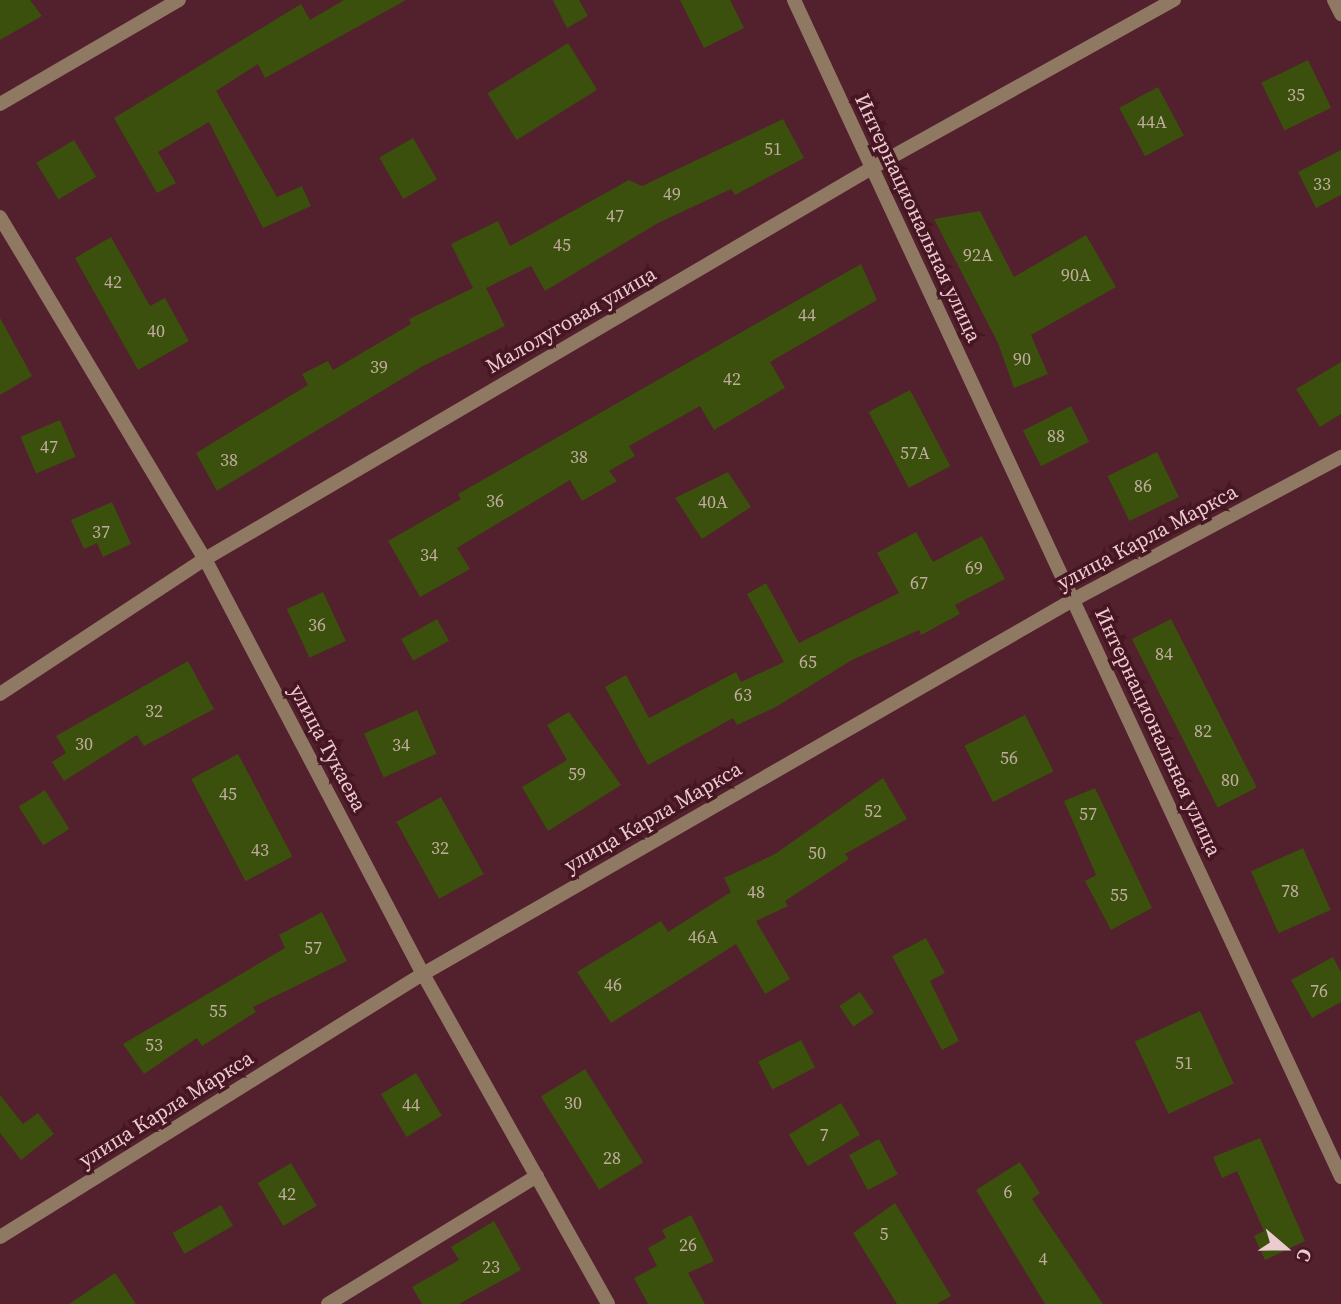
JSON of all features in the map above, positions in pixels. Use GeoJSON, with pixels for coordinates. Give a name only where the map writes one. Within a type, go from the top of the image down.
{"type":"FeatureCollection","features":[{"type":"Feature","properties":{"kind":"street"},"geometry":{"type":"LineString","coordinates":[[0,104],[179,0]]}},
{"type":"Feature","properties":{"kind":"street","name":"Интернациональная улица"},"geometry":{"type":"LineString","coordinates":[[794,0],[870,169],[1341,1177]]}},
{"type":"Feature","properties":{"kind":"street","name":"Малолуговая улица"},"geometry":{"type":"LineString","coordinates":[[0,694],[205,559],[870,169],[1174,0]]}},
{"type":"Feature","properties":{"kind":"street"},"geometry":{"type":"LineString","coordinates":[[1334,0],[1341,14]]}},
{"type":"Feature","properties":{"kind":"street","name":"улица Тукаева"},"geometry":{"type":"LineString","coordinates":[[0,217],[205,559],[423,974],[608,1304]]}},
{"type":"Feature","properties":{"kind":"street","name":"улица Карла Маркса"},"geometry":{"type":"LineString","coordinates":[[0,1237],[423,974],[1073,600],[1341,457]]}},
{"type":"Feature","properties":{"kind":"street"},"geometry":{"type":"LineString","coordinates":[[328,1304],[537,1176]]}},
{"type":"Feature","properties":{"kind":"building"},"geometry":{"type":"Polygon","coordinates":[[[0,0],[30,0],[42,16],[0,40],[0,0]]]}},
{"type":"Feature","properties":{"kind":"building"},"geometry":{"type":"Polygon","coordinates":[[[344,0],[406,0],[265,78],[258,64],[216,91],[277,197],[302,186],[311,206],[263,228],[209,122],[158,152],[176,183],[157,193],[114,118],[301,4],[310,20],[344,0]]]}},
{"type":"Feature","properties":{"kind":"building"},"geometry":{"type":"Polygon","coordinates":[[[553,0],[579,0],[588,16],[567,28],[553,0]]]}},
{"type":"Feature","properties":{"kind":"building"},"geometry":{"type":"Polygon","coordinates":[[[680,0],[730,0],[744,28],[704,48],[680,0]]]}},
{"type":"Feature","properties":{"kind":"building"},"geometry":{"type":"Polygon","coordinates":[[[568,43],[597,90],[517,140],[487,93],[568,43]]]}},
{"type":"Feature","properties":{"kind":"building"},"geometry":{"type":"Polygon","coordinates":[[[1308,60],[1331,108],[1284,130],[1261,83],[1308,60]]]}},
{"type":"Feature","properties":{"kind":"building"},"geometry":{"type":"Polygon","coordinates":[[[1158,87],[1184,136],[1145,156],[1119,108],[1158,87]]]}},
{"type":"Feature","properties":{"kind":"building"},"geometry":{"type":"Polygon","coordinates":[[[783,119],[804,158],[735,195],[731,189],[658,223],[545,291],[531,266],[486,288],[505,326],[423,366],[217,491],[196,453],[308,385],[302,374],[328,361],[333,370],[411,324],[409,319],[473,288],[451,244],[498,221],[510,246],[629,180],[642,186],[783,119]]]}},
{"type":"Feature","properties":{"kind":"building"},"geometry":{"type":"Polygon","coordinates":[[[413,138],[437,180],[403,199],[379,158],[413,138]]]}},
{"type":"Feature","properties":{"kind":"building"},"geometry":{"type":"Polygon","coordinates":[[[74,140],[96,177],[58,200],[36,163],[74,140]]]}},
{"type":"Feature","properties":{"kind":"building"},"geometry":{"type":"Polygon","coordinates":[[[1341,150],[1341,195],[1316,208],[1298,172],[1341,150]]]}},
{"type":"Feature","properties":{"kind":"building"},"geometry":{"type":"Polygon","coordinates":[[[980,211],[1014,277],[1086,235],[1116,287],[1031,335],[1048,374],[1014,388],[998,343],[934,219],[980,211]]]}},
{"type":"Feature","properties":{"kind":"building"},"geometry":{"type":"Polygon","coordinates":[[[111,237],[150,306],[165,298],[189,341],[138,370],[75,258],[111,237]]]}},
{"type":"Feature","properties":{"kind":"building"},"geometry":{"type":"Polygon","coordinates":[[[861,264],[877,300],[770,362],[785,388],[714,430],[700,406],[629,446],[635,456],[609,471],[617,481],[582,501],[570,480],[457,548],[470,569],[420,597],[388,541],[461,499],[458,494],[861,264]]]}},
{"type":"Feature","properties":{"kind":"building"},"geometry":{"type":"Polygon","coordinates":[[[0,318],[32,376],[0,395],[0,318]]]}},
{"type":"Feature","properties":{"kind":"building"},"geometry":{"type":"Polygon","coordinates":[[[1341,362],[1341,414],[1320,427],[1296,389],[1341,362]]]}},
{"type":"Feature","properties":{"kind":"building"},"geometry":{"type":"Polygon","coordinates":[[[910,390],[950,466],[909,488],[869,412],[910,390]]]}},
{"type":"Feature","properties":{"kind":"building"},"geometry":{"type":"Polygon","coordinates":[[[1071,406],[1089,442],[1041,466],[1023,431],[1071,406]]]}},
{"type":"Feature","properties":{"kind":"building"},"geometry":{"type":"Polygon","coordinates":[[[60,420],[76,457],[36,474],[20,437],[60,420]]]}},
{"type":"Feature","properties":{"kind":"building"},"geometry":{"type":"Polygon","coordinates":[[[1157,452],[1179,497],[1129,521],[1108,476],[1157,452]]]}},
{"type":"Feature","properties":{"kind":"building"},"geometry":{"type":"Polygon","coordinates":[[[728,472],[751,507],[702,539],[675,498],[728,472]]]}},
{"type":"Feature","properties":{"kind":"building"},"geometry":{"type":"Polygon","coordinates":[[[112,502],[131,544],[103,557],[97,543],[84,549],[71,520],[112,502]]]}},
{"type":"Feature","properties":{"kind":"building"},"geometry":{"type":"Polygon","coordinates":[[[916,532],[933,562],[982,536],[1005,579],[955,605],[960,614],[921,635],[919,630],[852,660],[776,707],[737,725],[733,718],[648,765],[605,687],[626,675],[649,718],[736,672],[741,682],[784,662],[747,594],[766,583],[799,643],[899,593],[877,553],[916,532]]]}},
{"type":"Feature","properties":{"kind":"building"},"geometry":{"type":"Polygon","coordinates":[[[323,592],[346,641],[310,658],[287,609],[323,592]]]}},
{"type":"Feature","properties":{"kind":"building"},"geometry":{"type":"Polygon","coordinates":[[[437,619],[449,641],[413,661],[401,639],[437,619]]]}},
{"type":"Feature","properties":{"kind":"building"},"geometry":{"type":"Polygon","coordinates":[[[1171,619],[1257,787],[1218,807],[1132,639],[1171,619]]]}},
{"type":"Feature","properties":{"kind":"building"},"geometry":{"type":"Polygon","coordinates":[[[188,661],[214,709],[144,746],[137,735],[64,781],[52,762],[66,753],[56,736],[188,661]]]}},
{"type":"Feature","properties":{"kind":"building"},"geometry":{"type":"Polygon","coordinates":[[[417,710],[437,754],[384,777],[364,734],[417,710]]]}},
{"type":"Feature","properties":{"kind":"building"},"geometry":{"type":"Polygon","coordinates":[[[569,712],[621,785],[548,831],[522,787],[567,760],[547,725],[569,712]]]}},
{"type":"Feature","properties":{"kind":"building"},"geometry":{"type":"Polygon","coordinates":[[[1025,715],[1054,771],[993,802],[964,746],[1025,715]]]}},
{"type":"Feature","properties":{"kind":"building"},"geometry":{"type":"Polygon","coordinates":[[[238,754],[292,856],[246,881],[191,779],[238,754]]]}},
{"type":"Feature","properties":{"kind":"building"},"geometry":{"type":"Polygon","coordinates":[[[883,778],[907,819],[845,854],[849,859],[785,901],[788,906],[756,921],[790,979],[765,994],[736,944],[611,1023],[577,972],[661,921],[668,932],[731,892],[724,878],[775,854],[883,778]]]}},
{"type":"Feature","properties":{"kind":"building"},"geometry":{"type":"Polygon","coordinates":[[[1095,788],[1152,908],[1111,930],[1085,881],[1096,875],[1064,801],[1095,788]]]}},
{"type":"Feature","properties":{"kind":"building"},"geometry":{"type":"Polygon","coordinates":[[[45,790],[69,829],[43,845],[19,806],[45,790]]]}},
{"type":"Feature","properties":{"kind":"building"},"geometry":{"type":"Polygon","coordinates":[[[441,797],[484,874],[439,899],[396,822],[441,797]]]}},
{"type":"Feature","properties":{"kind":"building"},"geometry":{"type":"Polygon","coordinates":[[[1303,848],[1331,910],[1279,933],[1251,871],[1303,848]]]}},
{"type":"Feature","properties":{"kind":"building"},"geometry":{"type":"Polygon","coordinates":[[[322,912],[347,961],[253,1007],[256,1012],[202,1046],[197,1038],[144,1074],[123,1044],[285,948],[279,935],[322,912]]]}},
{"type":"Feature","properties":{"kind":"building"},"geometry":{"type":"Polygon","coordinates":[[[926,938],[945,973],[930,981],[959,1041],[942,1050],[892,956],[926,938]]]}},
{"type":"Feature","properties":{"kind":"building"},"geometry":{"type":"Polygon","coordinates":[[[1333,957],[1341,972],[1341,1002],[1312,1018],[1291,980],[1333,957]]]}},
{"type":"Feature","properties":{"kind":"building"},"geometry":{"type":"Polygon","coordinates":[[[860,992],[874,1013],[853,1027],[839,1006],[860,992]]]}},
{"type":"Feature","properties":{"kind":"building"},"geometry":{"type":"Polygon","coordinates":[[[1200,1011],[1234,1084],[1169,1114],[1135,1041],[1200,1011]]]}},
{"type":"Feature","properties":{"kind":"building"},"geometry":{"type":"Polygon","coordinates":[[[801,1040],[815,1068],[772,1089],[758,1062],[801,1040]]]}},
{"type":"Feature","properties":{"kind":"building"},"geometry":{"type":"Polygon","coordinates":[[[585,1069],[643,1162],[599,1190],[541,1097],[585,1069]]]}},
{"type":"Feature","properties":{"kind":"building"},"geometry":{"type":"Polygon","coordinates":[[[416,1073],[442,1116],[407,1137],[381,1094],[416,1073]]]}},
{"type":"Feature","properties":{"kind":"building"},"geometry":{"type":"Polygon","coordinates":[[[0,1095],[23,1124],[38,1113],[54,1134],[21,1160],[0,1133],[0,1095]]]}},
{"type":"Feature","properties":{"kind":"building"},"geometry":{"type":"Polygon","coordinates":[[[841,1103],[860,1135],[808,1166],[789,1134],[841,1103]]]}},
{"type":"Feature","properties":{"kind":"building"},"geometry":{"type":"Polygon","coordinates":[[[1260,1138],[1305,1241],[1265,1260],[1254,1236],[1264,1231],[1237,1171],[1222,1178],[1213,1157],[1260,1138]]]}},
{"type":"Feature","properties":{"kind":"building"},"geometry":{"type":"Polygon","coordinates":[[[879,1139],[898,1174],[868,1190],[849,1155],[879,1139]]]}},
{"type":"Feature","properties":{"kind":"building"},"geometry":{"type":"Polygon","coordinates":[[[1020,1162],[1040,1193],[1032,1199],[1103,1304],[1045,1304],[976,1190],[1020,1162]]]}},
{"type":"Feature","properties":{"kind":"building"},"geometry":{"type":"Polygon","coordinates":[[[291,1163],[317,1206],[283,1226],[258,1183],[291,1163]]]}},
{"type":"Feature","properties":{"kind":"building"},"geometry":{"type":"Polygon","coordinates":[[[895,1203],[951,1296],[937,1304],[897,1304],[853,1233],[895,1203]]]}},
{"type":"Feature","properties":{"kind":"building"},"geometry":{"type":"Polygon","coordinates":[[[221,1205],[233,1226],[185,1254],[173,1233],[221,1205]]]}},
{"type":"Feature","properties":{"kind":"building"},"geometry":{"type":"Polygon","coordinates":[[[691,1215],[714,1261],[688,1273],[705,1304],[648,1304],[634,1278],[657,1266],[648,1248],[666,1238],[662,1230],[691,1215]]]}},
{"type":"Feature","properties":{"kind":"building"},"geometry":{"type":"Polygon","coordinates":[[[494,1221],[521,1270],[459,1304],[422,1304],[412,1287],[459,1260],[451,1247],[494,1221]]]}},
{"type":"Feature","properties":{"kind":"building"},"geometry":{"type":"Polygon","coordinates":[[[115,1273],[136,1304],[69,1304],[115,1273]]]}}]}
